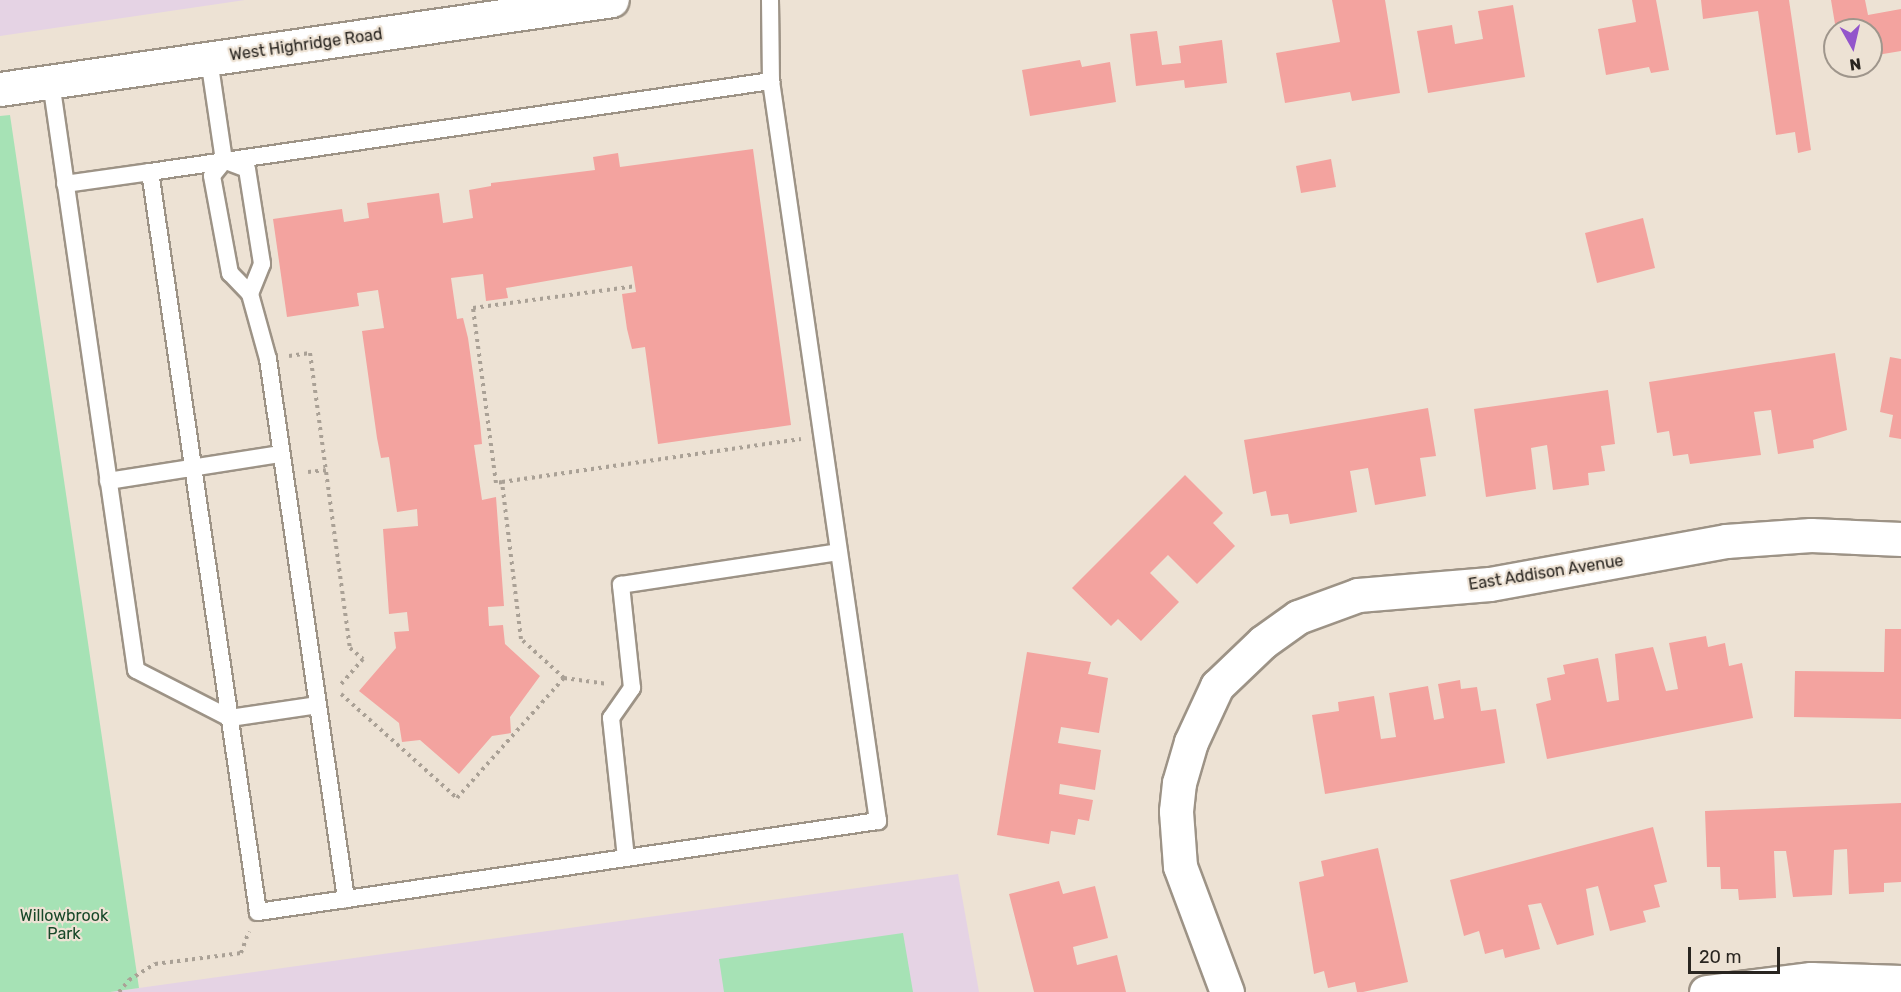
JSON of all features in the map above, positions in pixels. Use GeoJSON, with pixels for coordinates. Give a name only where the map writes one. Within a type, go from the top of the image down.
{"type":"FeatureCollection","features":[{"type":"Feature","properties":{"kind":"street","name":"West Highridge Road"},"geometry":{"type":"LineString","coordinates":[[0,89],[612,0]]}},
{"type":"Feature","properties":{"kind":"street","name":"East Addison Avenue"},"geometry":{"type":"LineString","coordinates":[[1227,992],[1180,866],[1176,811],[1188,750],[1216,686],[1263,642],[1298,617],[1358,595],[1490,584],[1726,541],[1810,535],[1901,539]]}},
{"type":"Feature","properties":{"kind":"street"},"geometry":{"type":"LineString","coordinates":[[1706,992],[1812,979],[1901,982]]}},
{"type":"Feature","properties":{"kind":"lane"},"geometry":{"type":"LineString","coordinates":[[150,172],[258,912],[878,821],[771,81],[770,0]]}},
{"type":"Feature","properties":{"kind":"lane"},"geometry":{"type":"LineString","coordinates":[[208,59],[224,161],[212,176],[230,273],[250,294],[268,359],[346,899]]}},
{"type":"Feature","properties":{"kind":"lane"},"geometry":{"type":"LineString","coordinates":[[65,183],[771,81]]}},
{"type":"Feature","properties":{"kind":"lane"},"geometry":{"type":"LineString","coordinates":[[51,82],[136,670],[230,718],[318,705]]}},
{"type":"Feature","properties":{"kind":"lane"},"geometry":{"type":"LineString","coordinates":[[224,161],[247,169],[262,264],[250,294]]}},
{"type":"Feature","properties":{"kind":"lane"},"geometry":{"type":"LineString","coordinates":[[108,481],[281,454]]}},
{"type":"Feature","properties":{"kind":"lane"},"geometry":{"type":"LineString","coordinates":[[626,858],[611,718],[632,688],[621,585],[839,552]]}},
{"type":"Feature","properties":{"kind":"path"},"geometry":{"type":"LineString","coordinates":[[635,286],[472,309],[496,483],[804,438],[802,427]]}},
{"type":"Feature","properties":{"kind":"path"},"geometry":{"type":"LineString","coordinates":[[285,345],[286,356],[310,353],[350,648],[363,659],[336,690],[457,798],[564,678]]}},
{"type":"Feature","properties":{"kind":"path"},"geometry":{"type":"LineString","coordinates":[[502,482],[521,639],[564,678],[632,688]]}},
{"type":"Feature","properties":{"kind":"path"},"geometry":{"type":"LineString","coordinates":[[119,992],[155,964],[241,952],[258,912]]}},
{"type":"Feature","properties":{"kind":"shaded area"},"geometry":{"type":"Polygon","coordinates":[[[0,0],[245,0],[0,36],[0,0]]]}},
{"type":"Feature","properties":{"kind":"shaded area"},"geometry":{"type":"Polygon","coordinates":[[[958,874],[979,992],[110,992],[958,874]]]}},
{"type":"Feature","properties":{"kind":"green space","name":"Willowbrook Park"},"geometry":{"type":"Polygon","coordinates":[[[10,115],[139,988],[110,992],[0,992],[0,116],[10,115]]]}},
{"type":"Feature","properties":{"kind":"green space"},"geometry":{"type":"Polygon","coordinates":[[[903,933],[913,992],[724,992],[719,959],[903,933]]]}},
{"type":"Feature","properties":{"kind":"building"},"geometry":{"type":"Polygon","coordinates":[[[1332,0],[1385,0],[1400,93],[1352,101],[1350,92],[1285,103],[1276,53],[1340,42],[1332,0]]]}},
{"type":"Feature","properties":{"kind":"building"},"geometry":{"type":"Polygon","coordinates":[[[1632,0],[1656,0],[1669,70],[1651,73],[1649,67],[1606,75],[1598,29],[1636,22],[1632,0]]]}},
{"type":"Feature","properties":{"kind":"building"},"geometry":{"type":"Polygon","coordinates":[[[1701,0],[1789,0],[1811,150],[1798,153],[1795,132],[1776,135],[1758,11],[1703,19],[1701,0]]]}},
{"type":"Feature","properties":{"kind":"building"},"geometry":{"type":"Polygon","coordinates":[[[1831,0],[1865,0],[1868,15],[1901,9],[1901,51],[1883,54],[1883,18],[1834,18],[1831,0]]]}},
{"type":"Feature","properties":{"kind":"building"},"geometry":{"type":"Polygon","coordinates":[[[1513,5],[1525,77],[1428,93],[1417,31],[1452,25],[1455,44],[1483,39],[1478,11],[1513,5]]]}},
{"type":"Feature","properties":{"kind":"building"},"geometry":{"type":"Polygon","coordinates":[[[1157,31],[1162,65],[1181,63],[1179,46],[1222,40],[1227,83],[1185,88],[1184,80],[1136,86],[1130,34],[1157,31]]]}},
{"type":"Feature","properties":{"kind":"building"},"geometry":{"type":"Polygon","coordinates":[[[1080,60],[1082,67],[1110,62],[1116,102],[1030,116],[1022,70],[1080,60]]]}},
{"type":"Feature","properties":{"kind":"building"},"geometry":{"type":"Polygon","coordinates":[[[753,149],[791,425],[658,444],[645,347],[632,349],[627,329],[622,294],[636,292],[632,266],[506,288],[508,298],[486,301],[483,274],[451,278],[457,319],[463,318],[468,338],[480,423],[482,444],[474,445],[482,500],[496,497],[504,606],[488,607],[489,626],[503,625],[505,644],[540,676],[510,717],[511,733],[492,736],[459,774],[420,740],[402,742],[399,723],[359,691],[396,648],[394,632],[409,631],[407,612],[389,614],[383,529],[418,526],[417,509],[397,512],[389,457],[381,458],[377,438],[362,331],[384,328],[378,290],[357,293],[359,306],[287,317],[273,219],[342,209],[344,222],[369,218],[367,203],[439,193],[443,223],[473,218],[469,190],[491,186],[491,183],[595,170],[593,157],[618,153],[620,167],[753,149]]]}},
{"type":"Feature","properties":{"kind":"building"},"geometry":{"type":"Polygon","coordinates":[[[1331,159],[1336,187],[1301,193],[1296,166],[1331,159]]]}},
{"type":"Feature","properties":{"kind":"building"},"geometry":{"type":"Polygon","coordinates":[[[1643,218],[1655,268],[1597,283],[1585,233],[1643,218]]]}},
{"type":"Feature","properties":{"kind":"building"},"geometry":{"type":"Polygon","coordinates":[[[1835,353],[1847,430],[1813,440],[1814,448],[1778,454],[1771,410],[1754,412],[1761,455],[1690,464],[1688,454],[1673,456],[1669,431],[1657,433],[1649,382],[1835,353]]]}},
{"type":"Feature","properties":{"kind":"building"},"geometry":{"type":"Polygon","coordinates":[[[1890,357],[1901,359],[1901,439],[1889,437],[1893,415],[1880,412],[1890,357]]]}},
{"type":"Feature","properties":{"kind":"building"},"geometry":{"type":"Polygon","coordinates":[[[1608,390],[1615,444],[1601,446],[1605,471],[1588,473],[1589,485],[1553,490],[1547,445],[1531,448],[1536,489],[1486,497],[1474,409],[1608,390]]]}},
{"type":"Feature","properties":{"kind":"building"},"geometry":{"type":"Polygon","coordinates":[[[1428,408],[1436,456],[1420,458],[1426,496],[1375,505],[1368,468],[1350,471],[1357,512],[1290,524],[1288,514],[1271,516],[1266,491],[1253,494],[1244,440],[1428,408]]]}},
{"type":"Feature","properties":{"kind":"building"},"geometry":{"type":"Polygon","coordinates":[[[1185,475],[1223,513],[1213,523],[1235,546],[1197,584],[1168,555],[1150,573],[1179,602],[1141,641],[1118,619],[1111,626],[1072,588],[1185,475]]]}},
{"type":"Feature","properties":{"kind":"building"},"geometry":{"type":"Polygon","coordinates":[[[1885,629],[1901,629],[1901,719],[1794,717],[1795,671],[1884,672],[1885,629]]]}},
{"type":"Feature","properties":{"kind":"building"},"geometry":{"type":"Polygon","coordinates":[[[1706,636],[1708,647],[1725,643],[1729,666],[1742,663],[1753,718],[1547,759],[1536,704],[1551,700],[1547,678],[1565,674],[1563,665],[1598,658],[1607,702],[1619,700],[1615,654],[1653,647],[1666,691],[1678,689],[1669,643],[1706,636]]]}},
{"type":"Feature","properties":{"kind":"building"},"geometry":{"type":"Polygon","coordinates":[[[1027,652],[1091,662],[1088,674],[1108,678],[1099,733],[1061,727],[1058,743],[1101,750],[1095,790],[1060,784],[1059,794],[1093,800],[1089,821],[1078,819],[1075,835],[1051,831],[1049,844],[997,835],[1027,652]]]}},
{"type":"Feature","properties":{"kind":"building"},"geometry":{"type":"Polygon","coordinates":[[[1460,680],[1461,689],[1477,687],[1481,711],[1496,709],[1505,763],[1325,794],[1312,715],[1339,711],[1338,702],[1374,696],[1381,739],[1396,737],[1389,693],[1428,686],[1434,720],[1444,718],[1438,684],[1460,680]]]}},
{"type":"Feature","properties":{"kind":"building"},"geometry":{"type":"Polygon","coordinates":[[[1901,803],[1901,882],[1884,883],[1884,892],[1849,894],[1847,849],[1834,850],[1832,895],[1793,897],[1786,851],[1774,851],[1776,898],[1739,900],[1738,889],[1721,889],[1720,867],[1707,867],[1705,811],[1901,803]]]}},
{"type":"Feature","properties":{"kind":"building"},"geometry":{"type":"Polygon","coordinates":[[[1653,827],[1667,882],[1654,885],[1660,907],[1643,911],[1646,922],[1610,931],[1598,886],[1586,889],[1594,935],[1557,945],[1541,903],[1528,905],[1540,949],[1505,958],[1503,949],[1485,954],[1479,931],[1464,936],[1450,880],[1653,827]]]}},
{"type":"Feature","properties":{"kind":"building"},"geometry":{"type":"Polygon","coordinates":[[[1378,848],[1408,982],[1363,992],[1357,992],[1355,982],[1328,988],[1324,971],[1314,974],[1299,882],[1324,876],[1321,861],[1378,848]]]}},
{"type":"Feature","properties":{"kind":"building"},"geometry":{"type":"Polygon","coordinates":[[[1059,881],[1063,894],[1095,886],[1108,938],[1073,947],[1077,965],[1117,955],[1126,992],[1034,992],[1009,894],[1059,881]]]}}]}
